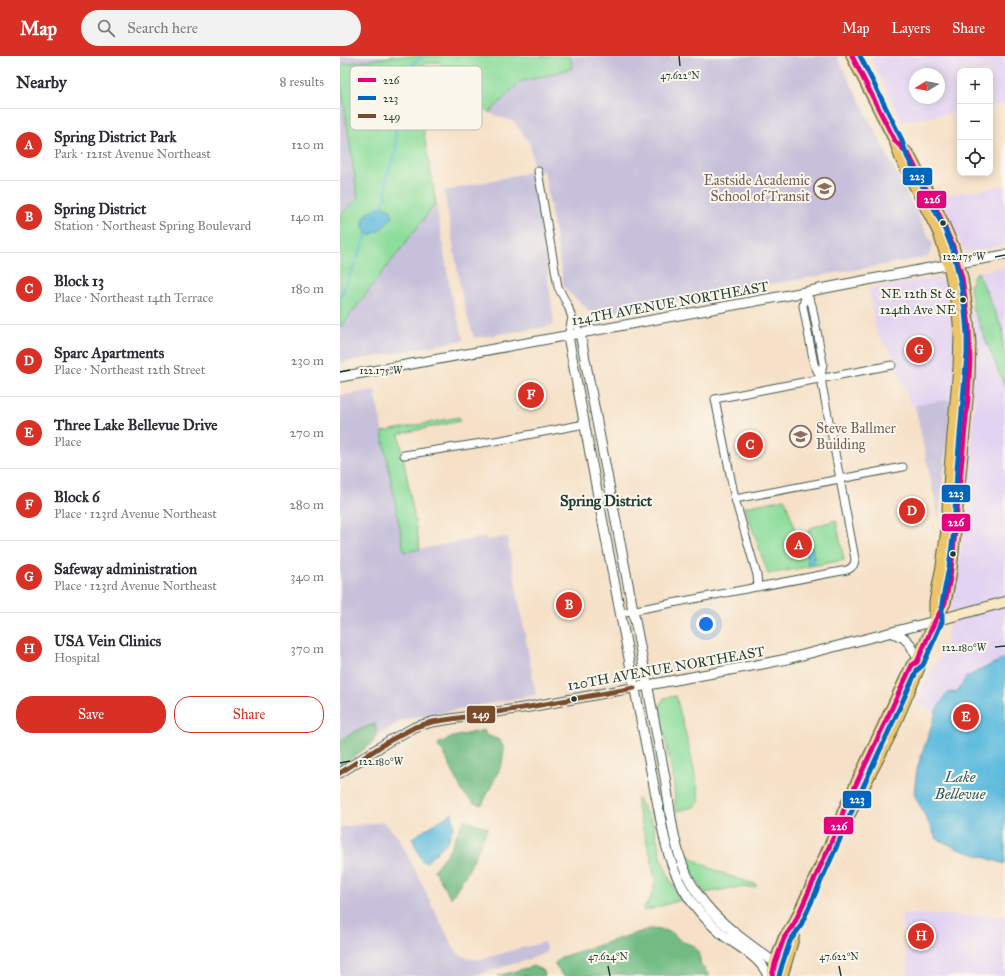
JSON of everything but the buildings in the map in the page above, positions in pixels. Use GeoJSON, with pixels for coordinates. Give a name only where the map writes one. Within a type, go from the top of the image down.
{"type":"FeatureCollection","features":[{"type":"Feature","properties":{"kind":"main road"},"geometry":{"type":"LineString","coordinates":[[772,976],[775,962],[784,938],[795,922],[827,853],[843,812],[897,696],[912,665],[917,660],[935,621],[936,602],[947,529],[950,469],[962,399],[960,335],[962,310],[954,264],[902,159],[896,141],[852,56]]}},
{"type":"Feature","properties":{"kind":"main road","name":"120TH AVENUE NORTHEAST"},"geometry":{"type":"LineString","coordinates":[[935,621],[1005,602]]}},
{"type":"Feature","properties":{"kind":"main road"},"geometry":{"type":"LineString","coordinates":[[781,976],[793,939],[795,922]]}},
{"type":"Feature","properties":{"kind":"street"},"geometry":{"type":"LineString","coordinates":[[538,171],[558,287],[580,333],[678,853],[699,911],[713,926],[759,962],[768,976]]}},
{"type":"Feature","properties":{"kind":"street","name":"124TH AVENUE NORTHEAST"},"geometry":{"type":"LineString","coordinates":[[340,378],[1005,255]]}},
{"type":"Feature","properties":{"kind":"street"},"geometry":{"type":"LineString","coordinates":[[620,613],[847,570],[854,566],[856,559],[821,379],[814,364],[803,306],[806,292]]}},
{"type":"Feature","properties":{"kind":"street"},"geometry":{"type":"LineString","coordinates":[[572,318],[568,336],[634,688],[670,858],[676,873],[691,891],[738,936],[775,962],[781,976]]}},
{"type":"Feature","properties":{"kind":"street"},"geometry":{"type":"LineString","coordinates":[[758,587],[758,575],[735,499],[715,399],[892,366]]}},
{"type":"Feature","properties":{"kind":"street"},"geometry":{"type":"LineString","coordinates":[[404,455],[501,440],[585,424]]}},
{"type":"Feature","properties":{"kind":"street"},"geometry":{"type":"LineString","coordinates":[[735,499],[903,467]]}},
{"type":"Feature","properties":{"kind":"street","name":"120TH AVENUE NORTHEAST"},"geometry":{"type":"LineString","coordinates":[[340,773],[389,741],[415,727],[432,722],[529,707],[787,659],[935,621]]}},
{"type":"Feature","properties":{"kind":"street"},"geometry":{"type":"LineString","coordinates":[[891,632],[904,638],[910,644],[917,660]]}},
{"type":"Feature","properties":{"kind":"shaded area"},"geometry":{"type":"Polygon","coordinates":[[[340,56],[390,56],[390,57],[340,65],[340,56]]]}},
{"type":"Feature","properties":{"kind":"shaded area"},"geometry":{"type":"Polygon","coordinates":[[[438,56],[837,56],[933,245],[928,257],[594,315],[564,287],[544,171],[534,172],[554,323],[552,326],[474,338],[461,291],[444,191],[534,171],[530,144],[514,122],[489,113],[482,106],[482,66],[443,66],[439,62],[438,56]]]}},
{"type":"Feature","properties":{"kind":"shaded area"},"geometry":{"type":"Polygon","coordinates":[[[870,56],[1005,56],[1005,104],[993,106],[993,68],[957,68],[957,112],[902,121],[870,56]]]}},
{"type":"Feature","properties":{"kind":"shaded area"},"geometry":{"type":"Polygon","coordinates":[[[340,76],[358,199],[340,215],[340,76]]]}},
{"type":"Feature","properties":{"kind":"shaded area"},"geometry":{"type":"Polygon","coordinates":[[[1005,186],[1005,245],[965,252],[940,196],[1005,186]]]}},
{"type":"Feature","properties":{"kind":"shaded area"},"geometry":{"type":"Polygon","coordinates":[[[436,203],[451,295],[464,340],[340,363],[340,328],[436,203]]]}},
{"type":"Feature","properties":{"kind":"shaded area"},"geometry":{"type":"Polygon","coordinates":[[[1005,267],[1005,353],[1003,350],[1003,331],[978,272],[1005,267]]]}},
{"type":"Feature","properties":{"kind":"shaded area"},"geometry":{"type":"Polygon","coordinates":[[[936,278],[940,279],[947,285],[953,312],[973,309],[1005,387],[1005,700],[983,738],[915,702],[936,662],[944,655],[966,512],[975,394],[911,406],[892,353],[877,335],[869,289],[936,278]]]}},
{"type":"Feature","properties":{"kind":"shaded area"},"geometry":{"type":"Polygon","coordinates":[[[375,390],[404,552],[486,537],[487,540],[507,537],[536,695],[402,720],[340,761],[340,396],[375,390]]]}},
{"type":"Feature","properties":{"kind":"shaded area"},"geometry":{"type":"Polygon","coordinates":[[[951,399],[939,519],[915,405],[951,399]]]}},
{"type":"Feature","properties":{"kind":"shaded area"},"geometry":{"type":"Polygon","coordinates":[[[384,822],[399,838],[453,947],[460,955],[472,959],[483,959],[544,942],[547,952],[527,960],[471,976],[340,976],[340,827],[384,822]]]}},
{"type":"Feature","properties":{"kind":"shaded area"},"geometry":{"type":"Polygon","coordinates":[[[901,914],[1005,916],[1005,976],[909,976],[901,914]]]}},
{"type":"Feature","properties":{"kind":"green space"},"geometry":{"type":"Polygon","coordinates":[[[570,56],[572,68],[520,82],[489,113],[482,106],[482,66],[443,66],[439,62],[425,64],[422,66],[350,66],[350,130],[423,130],[436,203],[340,328],[340,215],[358,199],[340,76],[340,65],[390,57],[570,56]]]}},
{"type":"Feature","properties":{"kind":"green space"},"geometry":{"type":"Polygon","coordinates":[[[978,272],[1003,331],[1003,350],[1005,353],[1005,387],[973,309],[970,286],[974,275],[978,272]]]}},
{"type":"Feature","properties":{"kind":"green space"},"geometry":{"type":"Polygon","coordinates":[[[459,417],[460,421],[399,434],[420,549],[404,552],[382,432],[459,417]]]}},
{"type":"Feature","properties":{"kind":"green space"},"geometry":{"type":"Polygon","coordinates":[[[785,499],[796,532],[799,534],[811,531],[810,528],[836,520],[844,560],[768,574],[745,507],[785,499]]]}},
{"type":"Feature","properties":{"kind":"green space"},"geometry":{"type":"Polygon","coordinates":[[[676,696],[691,755],[700,801],[694,807],[676,811],[673,778],[659,707],[664,698],[676,696]]]}},
{"type":"Feature","properties":{"kind":"green space"},"geometry":{"type":"Polygon","coordinates":[[[375,724],[377,730],[373,743],[340,766],[340,741],[355,731],[375,724]]]}},
{"type":"Feature","properties":{"kind":"green space"},"geometry":{"type":"Polygon","coordinates":[[[484,730],[486,735],[500,740],[504,749],[502,764],[482,805],[474,803],[463,793],[443,751],[438,747],[439,743],[453,737],[484,730]]]}},
{"type":"Feature","properties":{"kind":"green space"},"geometry":{"type":"Polygon","coordinates":[[[637,798],[653,823],[662,860],[669,878],[681,900],[644,911],[643,909],[653,892],[655,882],[651,857],[637,807],[637,798]]]}},
{"type":"Feature","properties":{"kind":"green space"},"geometry":{"type":"Polygon","coordinates":[[[464,819],[488,828],[468,871],[451,898],[434,870],[450,849],[464,819]]]}},
{"type":"Feature","properties":{"kind":"green space"},"geometry":{"type":"Polygon","coordinates":[[[685,853],[702,864],[719,872],[756,884],[756,887],[732,888],[705,893],[693,873],[685,853]]]}},
{"type":"Feature","properties":{"kind":"green space"},"geometry":{"type":"Polygon","coordinates":[[[649,929],[664,930],[673,933],[681,941],[694,946],[699,954],[701,965],[710,976],[630,976],[614,974],[609,976],[563,976],[554,964],[561,957],[649,929]]]}},
{"type":"Feature","properties":{"kind":"green space"},"geometry":{"type":"Polygon","coordinates":[[[533,966],[544,971],[545,976],[498,976],[533,966]]]}},
{"type":"Feature","properties":{"kind":"water"},"geometry":{"type":"Polygon","coordinates":[[[383,206],[390,209],[393,216],[385,226],[375,233],[367,235],[363,226],[363,221],[369,212],[383,206]]]}},
{"type":"Feature","properties":{"kind":"water"},"geometry":{"type":"Polygon","coordinates":[[[812,547],[815,563],[808,565],[805,548],[812,547]]]}},
{"type":"Feature","properties":{"kind":"water","name":"Lake Bellevue"},"geometry":{"type":"Polygon","coordinates":[[[1005,658],[1005,864],[958,849],[936,838],[914,794],[917,769],[937,709],[947,693],[958,691],[966,677],[1005,658]]]}},
{"type":"Feature","properties":{"kind":"water"},"geometry":{"type":"Polygon","coordinates":[[[452,813],[454,825],[448,841],[427,862],[422,861],[412,838],[452,813]]]}},
{"type":"Feature","properties":{"kind":"waterway"},"geometry":{"type":"LineString","coordinates":[[412,66],[416,61],[424,56]]}},
{"type":"Feature","properties":{"kind":"waterway"},"geometry":{"type":"LineString","coordinates":[[382,207],[386,197],[386,177],[396,152],[396,130]]}},
{"type":"Feature","properties":{"kind":"waterway"},"geometry":{"type":"LineString","coordinates":[[340,299],[367,234]]}},
{"type":"Feature","properties":{"kind":"transit line","name":"226"},"geometry":{"type":"LineString","coordinates":[[772,976],[784,938],[794,924],[839,825],[843,812],[912,665],[917,662],[935,621],[945,603],[953,553],[968,398],[970,360],[969,325],[962,277],[953,246],[937,210],[909,155],[895,141],[852,56]]}},
{"type":"Feature","properties":{"kind":"transit line","name":"223"},"geometry":{"type":"LineString","coordinates":[[779,976],[790,941],[800,927],[917,670],[923,665],[942,622],[942,603],[954,530],[957,469],[967,353],[965,310],[961,285],[953,250],[945,230],[907,156],[901,138],[860,56]]}},
{"type":"Feature","properties":{"kind":"transit line","name":"249"},"geometry":{"type":"LineString","coordinates":[[340,773],[389,741],[415,727],[432,722],[529,707],[634,688]]}},
{"type":"Feature","properties":{"kind":"place","name":"Eastside Academic School of Transit"},"geometry":{"type":"Point","coordinates":[825,188]}},
{"type":"Feature","properties":{"kind":"place","name":"NE 12th St & 124th Ave NE"},"geometry":{"type":"Point","coordinates":[963,300]}},
{"type":"Feature","properties":{"kind":"place","name":"Safeway administration"},"geometry":{"type":"Point","coordinates":[919,350]}},
{"type":"Feature","properties":{"kind":"place","name":"Block 6"},"geometry":{"type":"Point","coordinates":[531,395]}},
{"type":"Feature","properties":{"kind":"place","name":"Steve Ballmer Building"},"geometry":{"type":"Point","coordinates":[800,436]}},
{"type":"Feature","properties":{"kind":"place","name":"Block 13"},"geometry":{"type":"Point","coordinates":[750,445]}},
{"type":"Feature","properties":{"kind":"place","name":"Sparc Apartments"},"geometry":{"type":"Point","coordinates":[912,511]}},
{"type":"Feature","properties":{"kind":"place","name":"Spring District Park"},"geometry":{"type":"Point","coordinates":[799,545]}},
{"type":"Feature","properties":{"kind":"place","name":"Spring District"},"geometry":{"type":"Point","coordinates":[569,605]}},
{"type":"Feature","properties":{"kind":"place","name":"Three Lake Bellevue Drive"},"geometry":{"type":"Point","coordinates":[966,717]}},
{"type":"Feature","properties":{"kind":"place","name":"USA Vein Clinics"},"geometry":{"type":"Point","coordinates":[921,936]}},
{"type":"Feature","properties":{"kind":"district","name":"Spring District"},"geometry":{"type":"Point","coordinates":[606,501]}}]}
